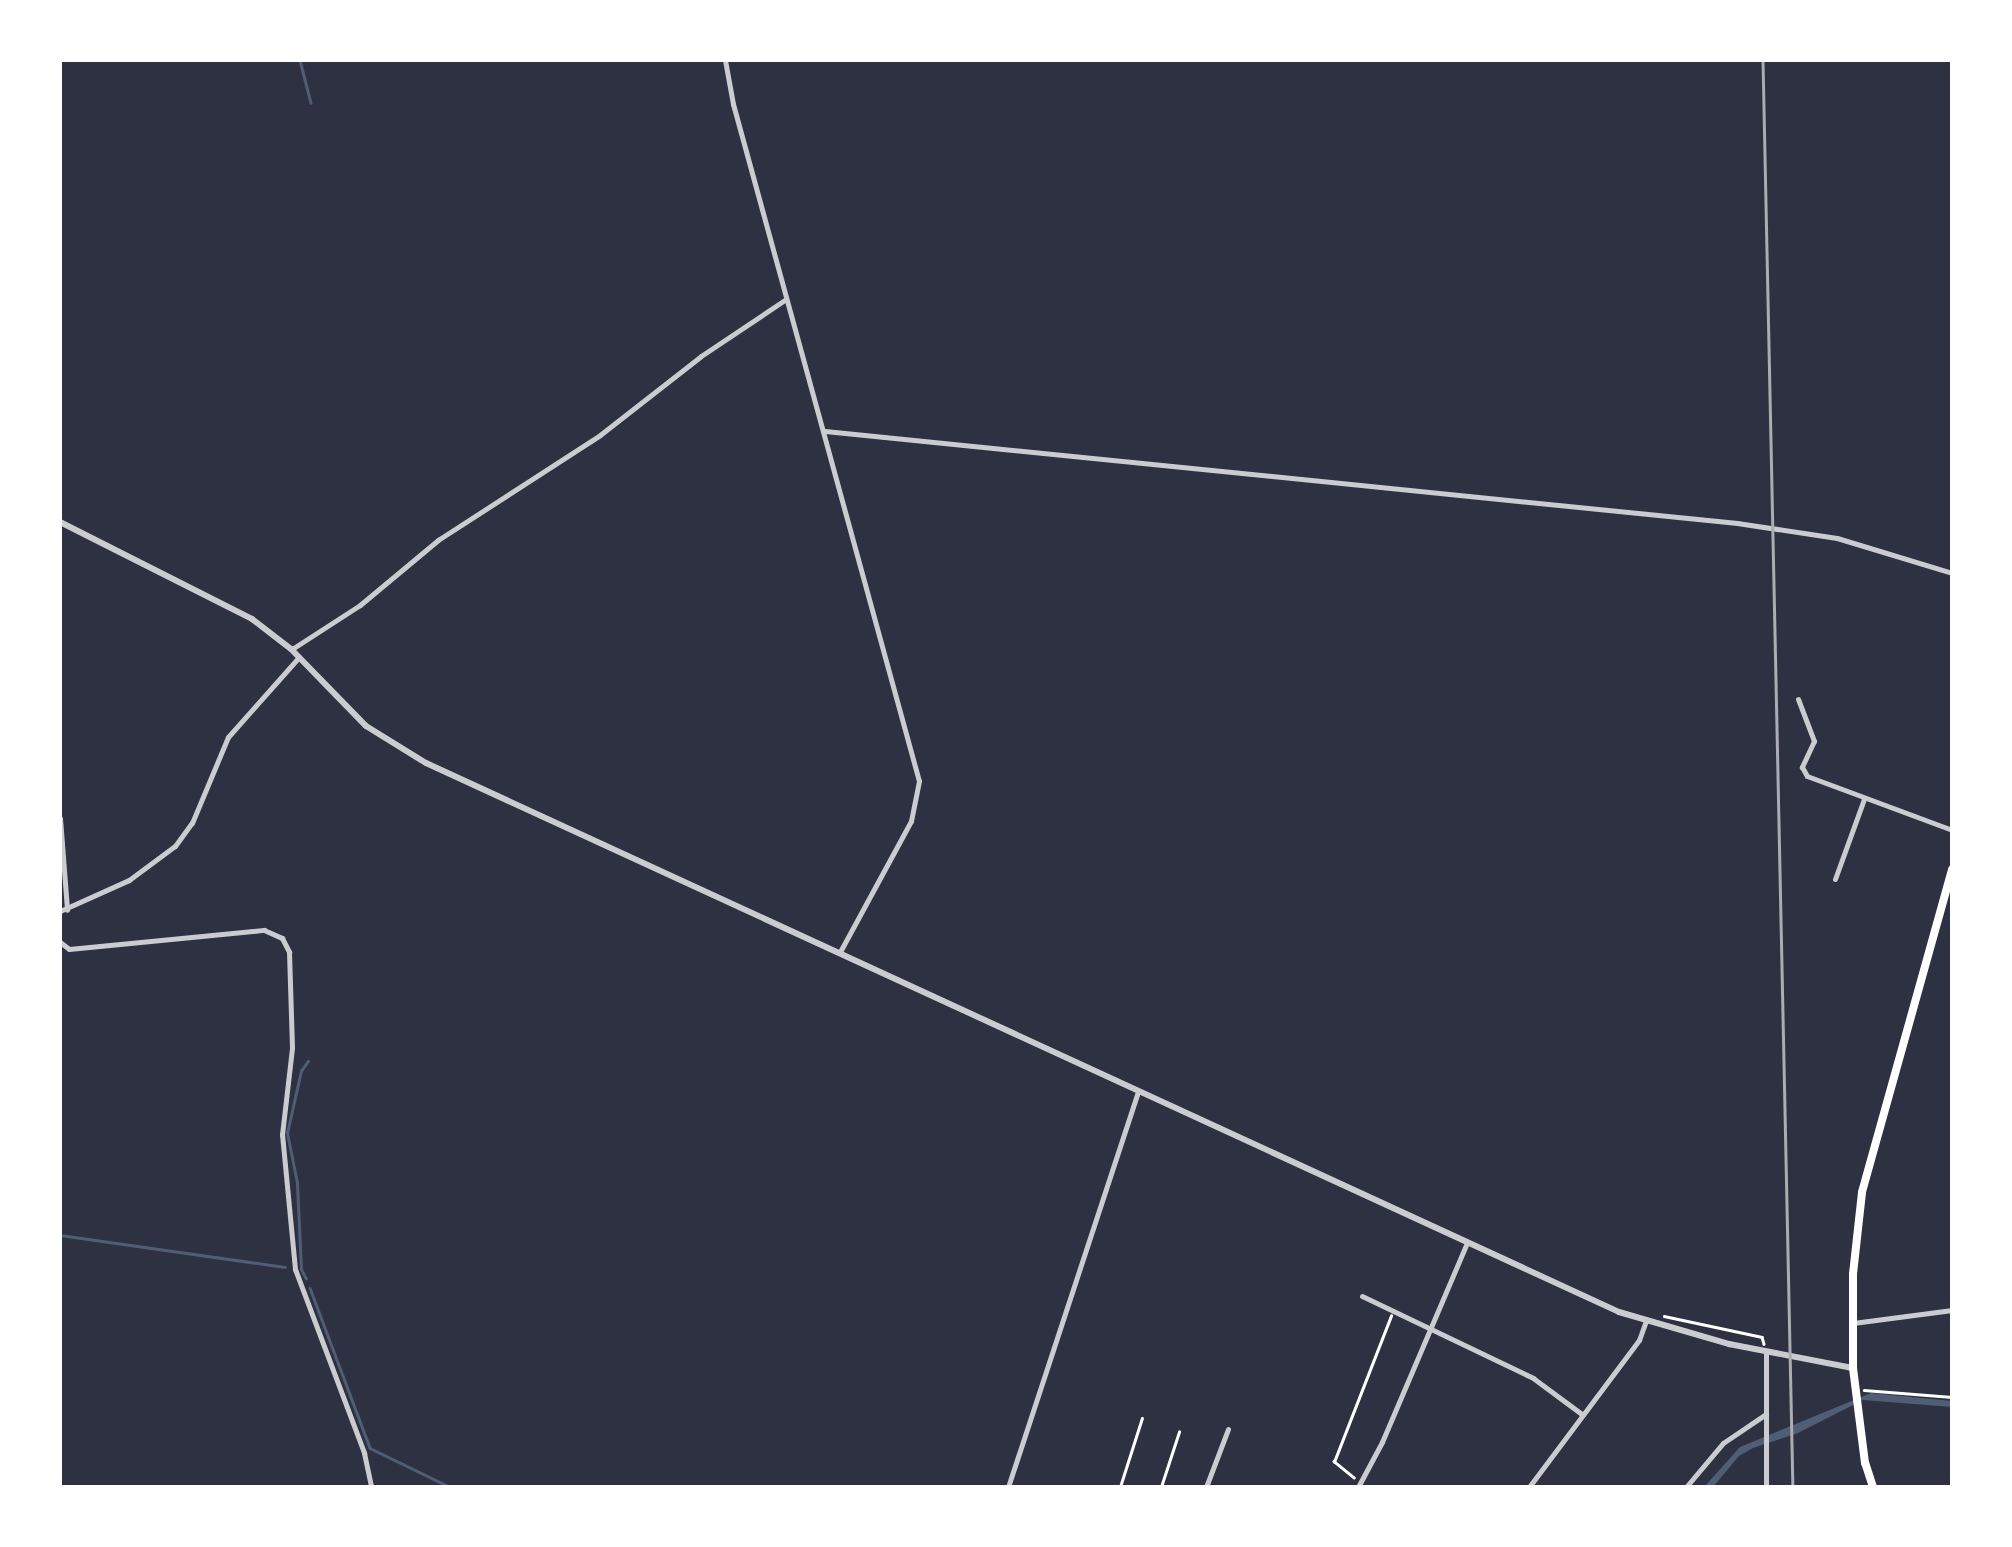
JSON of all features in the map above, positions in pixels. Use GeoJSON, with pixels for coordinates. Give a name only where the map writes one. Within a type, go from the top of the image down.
{"type":"FeatureCollection","features":[{"type":"Feature","properties":{"kind":"main road"},"geometry":{"type":"LineString","coordinates":[[1874,1487],[1865,1463],[1853,1368],[1862,1192],[1952,869]]}},
{"type":"Feature","properties":{"kind":"street"},"geometry":{"type":"LineString","coordinates":[[725,60],[919,781],[911,821],[875,880],[839,954]]}},
{"type":"Feature","properties":{"kind":"street"},"geometry":{"type":"LineString","coordinates":[[292,649],[360,605],[438,540],[600,435],[701,356],[786,298]]}},
{"type":"Feature","properties":{"kind":"street"},"geometry":{"type":"LineString","coordinates":[[824,431],[1737,523],[1837,538],[1952,574]]}},
{"type":"Feature","properties":{"kind":"street"},"geometry":{"type":"LineString","coordinates":[[60,522],[218,599],[292,649],[366,726],[394,747],[1468,1243],[1646,1320],[1766,1352],[1853,1368]]}},
{"type":"Feature","properties":{"kind":"street"},"geometry":{"type":"LineString","coordinates":[[60,818],[64,911],[129,880],[175,846],[192,823],[228,736],[299,657]]}},
{"type":"Feature","properties":{"kind":"street"},"geometry":{"type":"LineString","coordinates":[[1798,699],[1814,741],[1803,770],[1807,776],[1952,830]]}},
{"type":"Feature","properties":{"kind":"street"},"geometry":{"type":"LineString","coordinates":[[1834,879],[1864,799]]}},
{"type":"Feature","properties":{"kind":"street"},"geometry":{"type":"LineString","coordinates":[[60,942],[69,949],[264,930],[282,938],[289,952],[292,1048],[282,1134],[295,1270],[364,1453],[371,1487]]}},
{"type":"Feature","properties":{"kind":"street"},"geometry":{"type":"LineString","coordinates":[[1008,1487],[1138,1091]]}},
{"type":"Feature","properties":{"kind":"street"},"geometry":{"type":"LineString","coordinates":[[1359,1485],[1468,1243]]}},
{"type":"Feature","properties":{"kind":"street"},"geometry":{"type":"LineString","coordinates":[[1362,1296],[1533,1378],[1584,1415]]}},
{"type":"Feature","properties":{"kind":"street"},"geometry":{"type":"LineString","coordinates":[[1853,1324],[1952,1310]]}},
{"type":"Feature","properties":{"kind":"street"},"geometry":{"type":"LineString","coordinates":[[1529,1487],[1639,1340],[1646,1320]]}},
{"type":"Feature","properties":{"kind":"street"},"geometry":{"type":"LineString","coordinates":[[1766,1352],[1766,1487]]}},
{"type":"Feature","properties":{"kind":"street"},"geometry":{"type":"LineString","coordinates":[[1686,1487],[1723,1443],[1766,1414]]}},
{"type":"Feature","properties":{"kind":"street"},"geometry":{"type":"LineString","coordinates":[[1206,1487],[1228,1429]]}},
{"type":"Feature","properties":{"kind":"path"},"geometry":{"type":"LineString","coordinates":[[1359,1485],[1334,1462],[1393,1310]]}},
{"type":"Feature","properties":{"kind":"path"},"geometry":{"type":"LineString","coordinates":[[1660,1315],[1762,1337],[1766,1352]]}},
{"type":"Feature","properties":{"kind":"path"},"geometry":{"type":"LineString","coordinates":[[1856,1396],[1952,1397]]}},
{"type":"Feature","properties":{"kind":"path"},"geometry":{"type":"LineString","coordinates":[[1120,1487],[1142,1418]]}},
{"type":"Feature","properties":{"kind":"path"},"geometry":{"type":"LineString","coordinates":[[1161,1487],[1178,1432]]}},
{"type":"Feature","properties":{"kind":"water"},"geometry":{"type":"Polygon","coordinates":[[[1871,1393],[1952,1401],[1952,1407],[1863,1400],[1798,1433],[1753,1448],[1739,1456],[1713,1487],[1704,1487],[1740,1447],[1871,1393]]]}},
{"type":"Feature","properties":{"kind":"waterway"},"geometry":{"type":"LineString","coordinates":[[300,60],[311,103]]}},
{"type":"Feature","properties":{"kind":"waterway"},"geometry":{"type":"LineString","coordinates":[[306,1279],[301,1269],[297,1183],[287,1133],[301,1071],[308,1061]]}},
{"type":"Feature","properties":{"kind":"waterway"},"geometry":{"type":"LineString","coordinates":[[60,1235],[285,1267]]}},
{"type":"Feature","properties":{"kind":"waterway"},"geometry":{"type":"LineString","coordinates":[[310,1288],[370,1448],[450,1487]]}},
{"type":"Feature","properties":{"kind":"railway"},"geometry":{"type":"LineString","coordinates":[[1763,60],[1793,1487]]}}]}
